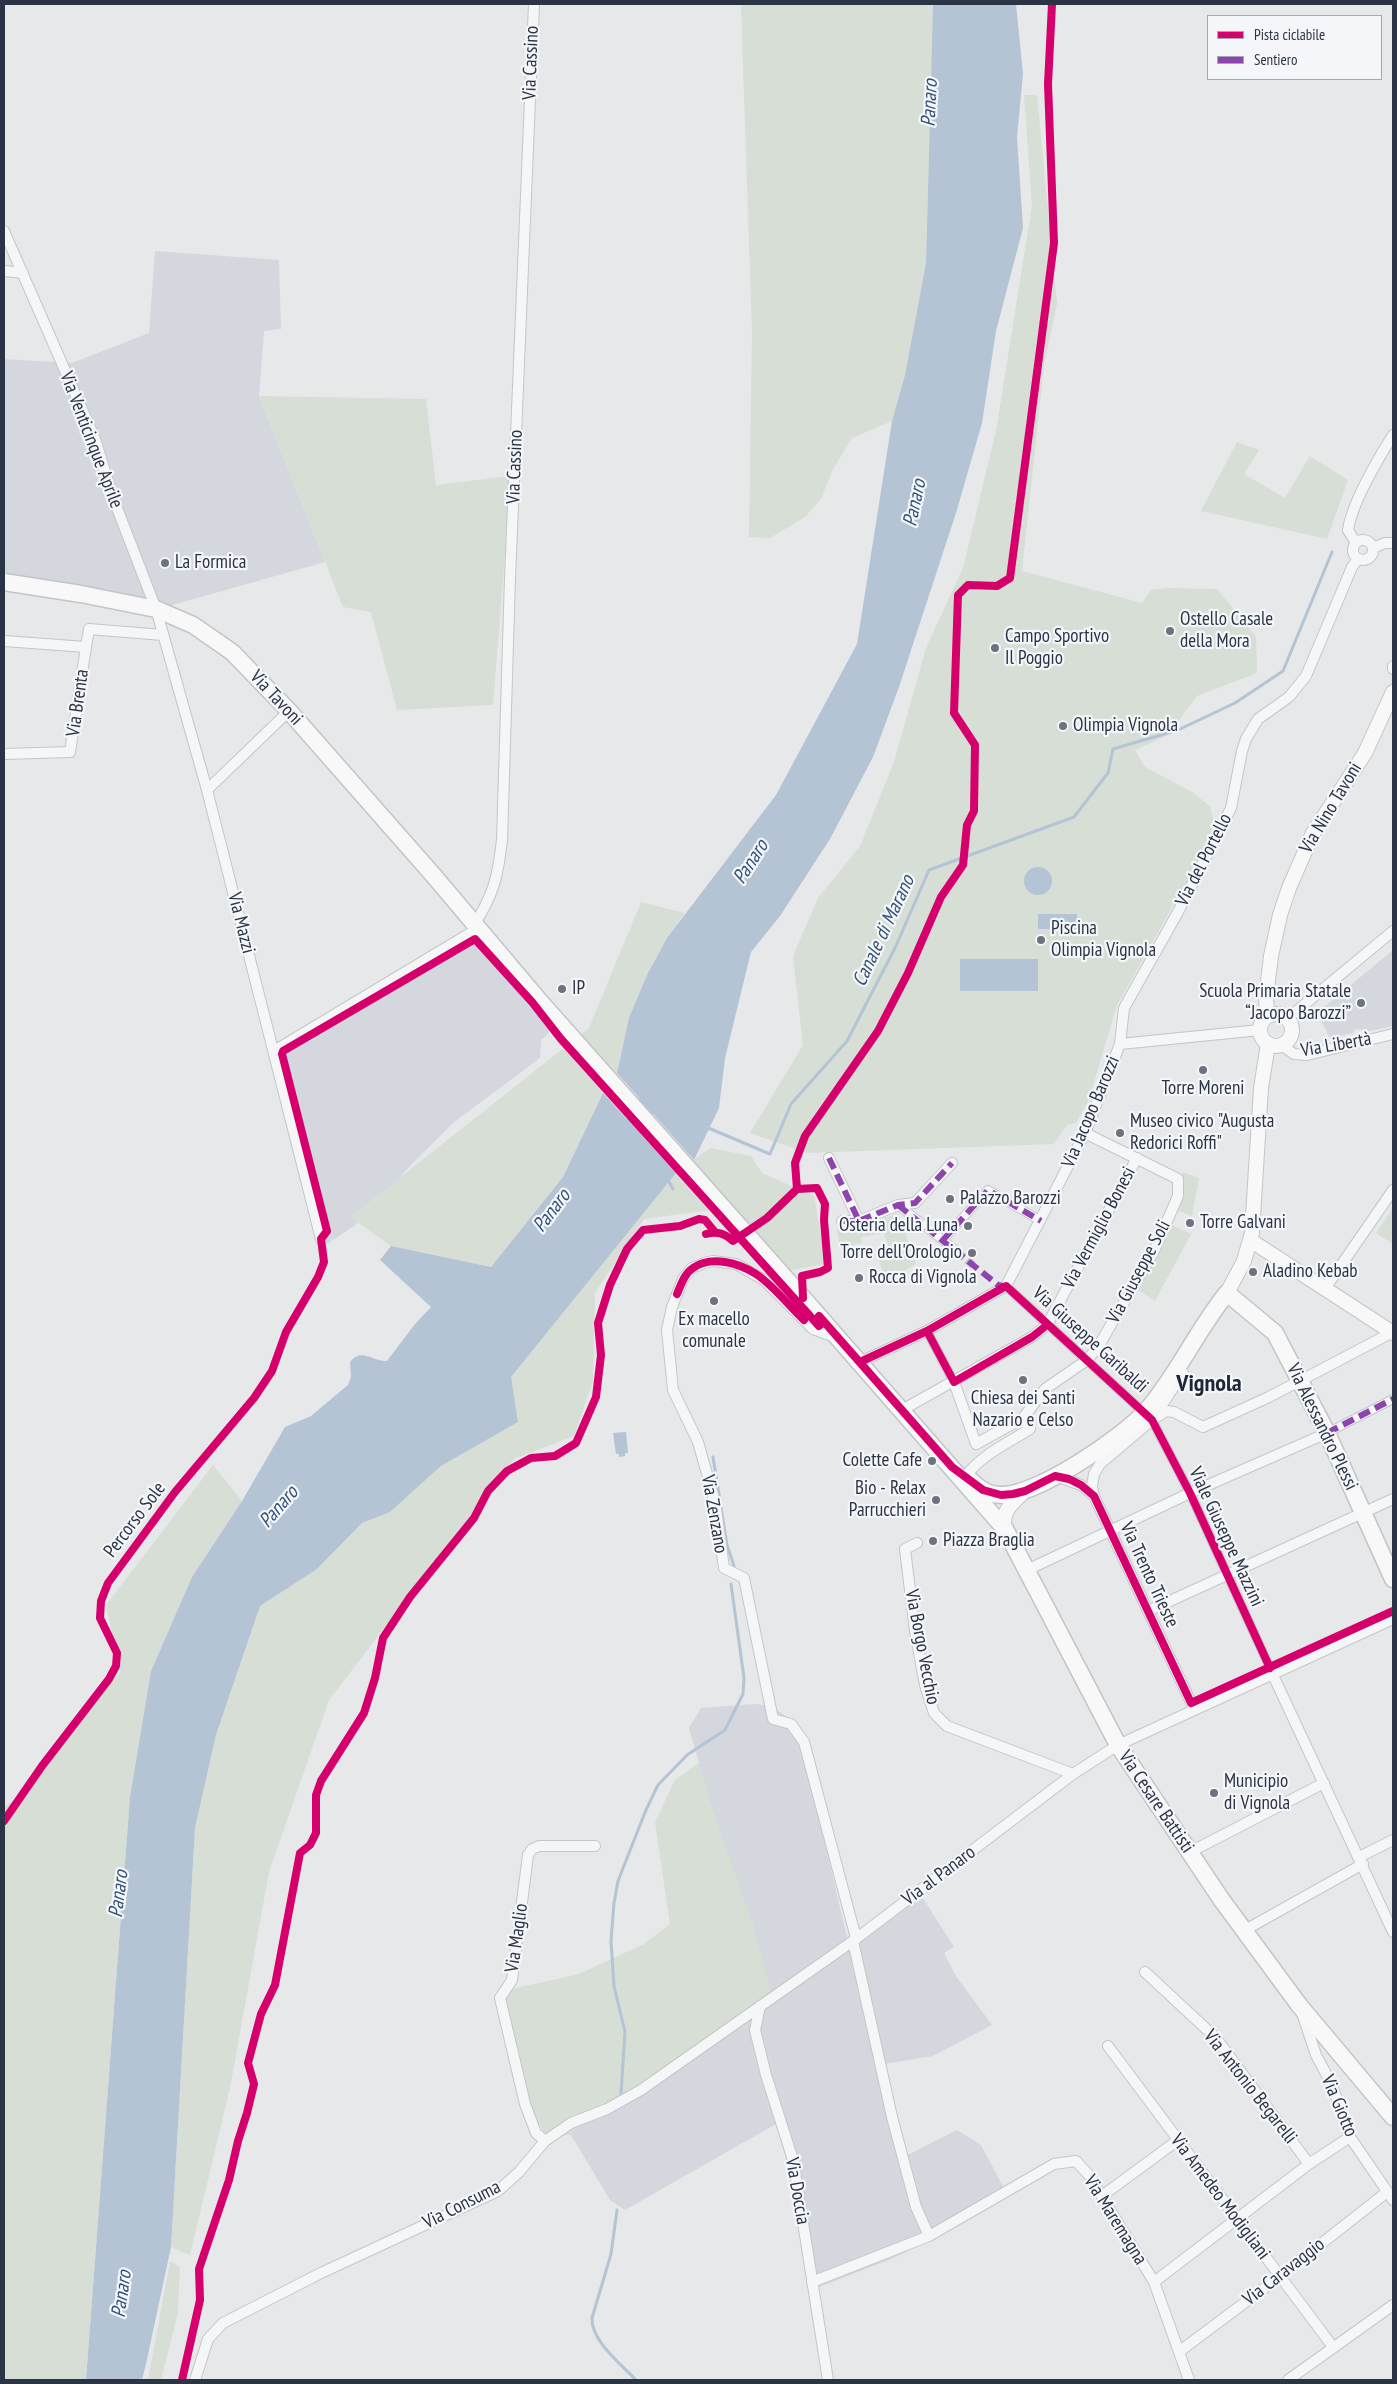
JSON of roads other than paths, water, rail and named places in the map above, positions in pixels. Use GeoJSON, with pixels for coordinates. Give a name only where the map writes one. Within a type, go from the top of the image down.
{"type":"FeatureCollection","features":[{"type":"Feature","properties":{"kind":"main road","name":"Via Tavoni"},"geometry":{"type":"LineString","coordinates":[[4,582],[81,594],[156,609],[193,625],[232,652],[290,711],[568,1033],[741,1228]]}},
{"type":"Feature","properties":{"kind":"main road","name":"Via Nino Tavoni"},"geometry":{"type":"LineString","coordinates":[[1267,1017],[1266,997],[1275,937],[1289,888],[1313,833],[1365,752],[1393,692]]}},
{"type":"Feature","properties":{"kind":"main road"},"geometry":{"type":"LineString","coordinates":[[1278,1014],[1288,1018],[1292,1025],[1292,1034],[1288,1041],[1274,1044],[1262,1038],[1260,1030],[1267,1017],[1278,1014]]}},
{"type":"Feature","properties":{"kind":"main road"},"geometry":{"type":"LineString","coordinates":[[1005,1529],[1003,1521],[1005,1513],[1010,1505],[1025,1491],[1094,1453],[1149,1416],[1158,1397],[1209,1315],[1227,1293],[1244,1261],[1250,1240],[1260,1088],[1274,1044]]}},
{"type":"Feature","properties":{"kind":"main road","name":"Via Cesare Battisti"},"geometry":{"type":"LineString","coordinates":[[741,1228],[1005,1529],[1118,1745],[1221,1899],[1246,1930],[1299,2005],[1393,2117]]}},
{"type":"Feature","properties":{"kind":"main road"},"geometry":{"type":"LineString","coordinates":[[1250,1240],[1324,1290],[1393,1333]]}},
{"type":"Feature","properties":{"kind":"main road","name":"Via Alessandro Plessi"},"geometry":{"type":"LineString","coordinates":[[1227,1293],[1275,1333],[1327,1433],[1393,1578]]}},
{"type":"Feature","properties":{"kind":"main road"},"geometry":{"type":"LineString","coordinates":[[952,1467],[983,1490],[992,1494],[1001,1495],[1025,1491]]}},
{"type":"Feature","properties":{"kind":"street","name":"Via Cassino"},"geometry":{"type":"LineString","coordinates":[[476,927],[498,875],[502,840],[510,578],[534,4]]}},
{"type":"Feature","properties":{"kind":"street","name":"Via Venticinque Aprile"},"geometry":{"type":"LineString","coordinates":[[4,231],[95,439],[112,495],[156,609]]}},
{"type":"Feature","properties":{"kind":"street"},"geometry":{"type":"LineString","coordinates":[[4,271],[22,274]]}},
{"type":"Feature","properties":{"kind":"street"},"geometry":{"type":"LineString","coordinates":[[1356,543],[1348,530],[1352,515],[1374,468],[1393,435]]}},
{"type":"Feature","properties":{"kind":"street"},"geometry":{"type":"LineString","coordinates":[[1373,548],[1368,540],[1361,540],[1356,543],[1353,552],[1358,559],[1364,560],[1369,558],[1373,548],[1385,543],[1393,543]]}},
{"type":"Feature","properties":{"kind":"street","name":"Via del Portello"},"geometry":{"type":"LineString","coordinates":[[1120,1044],[1124,1008],[1178,912],[1231,808],[1242,751],[1249,734],[1258,719],[1289,697],[1302,683],[1312,665],[1352,566],[1358,559]]}},
{"type":"Feature","properties":{"kind":"street","name":"Via Mazzi"},"geometry":{"type":"LineString","coordinates":[[156,609],[207,790],[321,1239]]}},
{"type":"Feature","properties":{"kind":"street"},"geometry":{"type":"LineString","coordinates":[[4,641],[86,646],[89,629],[163,636]]}},
{"type":"Feature","properties":{"kind":"street","name":"Via Brenta"},"geometry":{"type":"LineString","coordinates":[[4,754],[70,752],[86,646]]}},
{"type":"Feature","properties":{"kind":"street"},"geometry":{"type":"LineString","coordinates":[[207,790],[290,711]]}},
{"type":"Feature","properties":{"kind":"street"},"geometry":{"type":"LineString","coordinates":[[274,1051],[476,927]]}},
{"type":"Feature","properties":{"kind":"street"},"geometry":{"type":"LineString","coordinates":[[1288,1018],[1393,931]]}},
{"type":"Feature","properties":{"kind":"street"},"geometry":{"type":"LineString","coordinates":[[1120,1044],[1260,1030]]}},
{"type":"Feature","properties":{"kind":"street","name":"Via Libertà"},"geometry":{"type":"LineString","coordinates":[[1274,1044],[1294,1054],[1307,1054],[1393,1034]]}},
{"type":"Feature","properties":{"kind":"street","name":"Via Jacopo Barozzi"},"geometry":{"type":"LineString","coordinates":[[1006,1286],[1085,1133],[1120,1044]]}},
{"type":"Feature","properties":{"kind":"street"},"geometry":{"type":"LineString","coordinates":[[1085,1133],[1137,1158]]}},
{"type":"Feature","properties":{"kind":"street"},"geometry":{"type":"LineString","coordinates":[[829,1158],[859,1222]]}},
{"type":"Feature","properties":{"kind":"street","name":"Via Giuseppe Soli"},"geometry":{"type":"LineString","coordinates":[[1087,1360],[1122,1308],[1154,1251],[1178,1196],[1178,1179],[1137,1158]]}},
{"type":"Feature","properties":{"kind":"street","name":"Via Vermiglio Bonesi"},"geometry":{"type":"LineString","coordinates":[[1047,1325],[1137,1158]]}},
{"type":"Feature","properties":{"kind":"street"},"geometry":{"type":"LineString","coordinates":[[842,1221],[859,1222],[898,1205],[915,1202],[952,1163]]}},
{"type":"Feature","properties":{"kind":"street"},"geometry":{"type":"LineString","coordinates":[[943,1240],[988,1190],[1041,1221]]}},
{"type":"Feature","properties":{"kind":"street"},"geometry":{"type":"LineString","coordinates":[[1324,1290],[1393,1190]]}},
{"type":"Feature","properties":{"kind":"street"},"geometry":{"type":"LineString","coordinates":[[898,1205],[958,1252]]}},
{"type":"Feature","properties":{"kind":"street","name":"Via Zenzano"},"geometry":{"type":"LineString","coordinates":[[838,1338],[813,1329],[756,1274],[736,1264],[713,1261],[692,1268],[683,1279],[672,1307],[666,1330],[673,1390],[698,1442],[715,1502],[724,1568],[744,1578],[773,1720],[791,1724],[804,1742],[854,1940]]}},
{"type":"Feature","properties":{"kind":"street"},"geometry":{"type":"LineString","coordinates":[[860,1362],[927,1331],[1006,1286]]}},
{"type":"Feature","properties":{"kind":"street","name":"Via Giuseppe Garibaldi"},"geometry":{"type":"LineString","coordinates":[[1006,1286],[1149,1416]]}},
{"type":"Feature","properties":{"kind":"street"},"geometry":{"type":"LineString","coordinates":[[902,1410],[1032,1338],[1047,1325]]}},
{"type":"Feature","properties":{"kind":"street"},"geometry":{"type":"LineString","coordinates":[[927,1331],[954,1382],[976,1444],[1023,1418],[1045,1389],[1087,1360]]}},
{"type":"Feature","properties":{"kind":"street"},"geometry":{"type":"LineString","coordinates":[[1094,1496],[1092,1486],[1094,1474],[1100,1464],[1149,1416],[1166,1411],[1174,1412],[1202,1427],[1270,1397],[1393,1333]]}},
{"type":"Feature","properties":{"kind":"street"},"geometry":{"type":"LineString","coordinates":[[1027,1570],[1190,1493],[1327,1433],[1393,1399]]}},
{"type":"Feature","properties":{"kind":"street","name":"Viale Giuseppe Mazzini"},"geometry":{"type":"LineString","coordinates":[[1149,1416],[1190,1493],[1226,1575],[1361,1860],[1393,1932]]}},
{"type":"Feature","properties":{"kind":"street"},"geometry":{"type":"LineString","coordinates":[[966,1476],[972,1467],[985,1457],[1030,1430],[1023,1418]]}},
{"type":"Feature","properties":{"kind":"street","name":"Via Trento Trieste"},"geometry":{"type":"LineString","coordinates":[[1055,1476],[1070,1479],[1081,1484],[1094,1496],[1194,1709]]}},
{"type":"Feature","properties":{"kind":"street"},"geometry":{"type":"LineString","coordinates":[[1148,1611],[1393,1499]]}},
{"type":"Feature","properties":{"kind":"street","name":"Via Borgo Vecchio"},"geometry":{"type":"LineString","coordinates":[[917,1543],[905,1549],[915,1631],[925,1685],[934,1713],[947,1726],[1073,1774]]}},
{"type":"Feature","properties":{"kind":"street","name":"Via al Panaro"},"geometry":{"type":"LineString","coordinates":[[760,2006],[854,1940],[1073,1774],[1118,1745],[1271,1671],[1393,1619]]}},
{"type":"Feature","properties":{"kind":"street"},"geometry":{"type":"LineString","coordinates":[[1190,1852],[1324,1783]]}},
{"type":"Feature","properties":{"kind":"street"},"geometry":{"type":"LineString","coordinates":[[1246,1930],[1393,1840]]}},
{"type":"Feature","properties":{"kind":"street","name":"Via Maglio"},"geometry":{"type":"LineString","coordinates":[[545,2141],[536,2133],[525,2104],[500,1998],[512,1980],[528,1855],[532,1849],[539,1846],[595,1846]]}},
{"type":"Feature","properties":{"kind":"street"},"geometry":{"type":"LineString","coordinates":[[854,1940],[892,2117],[916,2207],[928,2236]]}},
{"type":"Feature","properties":{"kind":"street","name":"Via Antonio Begarelli"},"geometry":{"type":"LineString","coordinates":[[1145,1972],[1216,2038],[1310,2164]]}},
{"type":"Feature","properties":{"kind":"street","name":"Via Giotto"},"geometry":{"type":"LineString","coordinates":[[1299,2005],[1316,2055],[1332,2085],[1350,2137],[1390,2196]]}},
{"type":"Feature","properties":{"kind":"street","name":"Via Consuma"},"geometry":{"type":"LineString","coordinates":[[195,2380],[208,2339],[223,2323],[321,2273],[498,2190],[519,2172],[545,2141],[571,2123],[607,2109],[641,2090],[760,2006]]}},
{"type":"Feature","properties":{"kind":"street","name":"Via Doccia"},"geometry":{"type":"LineString","coordinates":[[760,2006],[755,2030],[766,2075],[794,2160],[828,2380]]}},
{"type":"Feature","properties":{"kind":"street","name":"Via Amedeo Modigliani"},"geometry":{"type":"LineString","coordinates":[[1108,2046],[1333,2347]]}},
{"type":"Feature","properties":{"kind":"street"},"geometry":{"type":"LineString","coordinates":[[1154,2282],[1310,2164],[1350,2137]]}},
{"type":"Feature","properties":{"kind":"street"},"geometry":{"type":"LineString","coordinates":[[1102,2196],[1178,2140]]}},
{"type":"Feature","properties":{"kind":"street","name":"Via Maremagna"},"geometry":{"type":"LineString","coordinates":[[812,2282],[928,2236],[1054,2164],[1076,2161],[1088,2174],[1154,2282],[1189,2380]]}},
{"type":"Feature","properties":{"kind":"street","name":"Via Caravaggio"},"geometry":{"type":"LineString","coordinates":[[1180,2351],[1390,2196]]}},
{"type":"Feature","properties":{"kind":"street"},"geometry":{"type":"LineString","coordinates":[[1288,2380],[1393,2305]]}},
{"type":"Feature","properties":{"kind":"water"},"geometry":{"type":"Polygon","coordinates":[[[933,4],[1016,4],[1023,74],[1017,137],[1023,228],[996,331],[982,423],[956,513],[899,687],[873,757],[830,839],[780,916],[751,952],[725,1058],[719,1108],[694,1160],[617,1073],[629,1018],[647,975],[667,938],[776,795],[857,644],[892,421],[905,375],[926,263],[933,4]]]}},
{"type":"Feature","properties":{"kind":"water"},"geometry":{"type":"Polygon","coordinates":[[[1038,867],[1048,871],[1052,881],[1048,891],[1038,895],[1028,891],[1024,881],[1028,871],[1038,867]]]}},
{"type":"Feature","properties":{"kind":"water"},"geometry":{"type":"Polygon","coordinates":[[[1038,914],[1077,914],[1077,929],[1038,929],[1038,914]]]}},
{"type":"Feature","properties":{"kind":"water"},"geometry":{"type":"Polygon","coordinates":[[[960,959],[1038,959],[1038,991],[960,991],[960,959]]]}},
{"type":"Feature","properties":{"kind":"water"},"geometry":{"type":"Polygon","coordinates":[[[603,1093],[676,1173],[511,1377],[518,1422],[441,1466],[390,1512],[362,1523],[317,1569],[260,1606],[216,1735],[195,1828],[171,2247],[146,2364],[142,2380],[86,2380],[130,1797],[151,1671],[192,1577],[242,1501],[285,1427],[311,1416],[348,1385],[351,1377],[350,1362],[354,1358],[363,1355],[387,1361],[415,1324],[431,1307],[380,1260],[391,1246],[491,1267],[563,1177],[603,1093]]]}},
{"type":"Feature","properties":{"kind":"water"},"geometry":{"type":"Polygon","coordinates":[[[626,1432],[628,1453],[625,1453],[625,1456],[619,1457],[619,1454],[616,1454],[613,1433],[626,1432]]]}},
{"type":"Feature","properties":{"kind":"waterway","name":"Canale di Marano"},"geometry":{"type":"LineString","coordinates":[[706,1127],[770,1154],[791,1104],[847,1041],[895,948],[929,870],[1074,817],[1108,773],[1113,749],[1178,730],[1235,703],[1283,671],[1332,552]]}},
{"type":"Feature","properties":{"kind":"waterway","name":"Panaro"},"geometry":{"type":"LineString","coordinates":[[621,1149],[648,1103],[657,1083]]}},
{"type":"Feature","properties":{"kind":"waterway"},"geometry":{"type":"LineString","coordinates":[[668,1180],[673,1189]]}},
{"type":"Feature","properties":{"kind":"waterway"},"geometry":{"type":"LineString","coordinates":[[713,1457],[727,1545],[734,1566]]}},
{"type":"Feature","properties":{"kind":"waterway"},"geometry":{"type":"LineString","coordinates":[[621,2094],[625,2032],[614,1986],[611,1941],[618,1881],[658,1785],[687,1755],[725,1730],[743,1694],[744,1678],[731,1584]]}},
{"type":"Feature","properties":{"kind":"waterway"},"geometry":{"type":"LineString","coordinates":[[617,2210],[611,2254],[592,2318],[593,2327],[596,2335],[608,2352],[636,2380]]}},
{"type":"Feature","properties":{"kind":"tunnel"},"geometry":{"type":"LineString","coordinates":[[958,1252],[974,1266]]}},
{"type":"Feature","properties":{"kind":"place","name":"La Formica"},"geometry":{"type":"Point","coordinates":[165,563]}},
{"type":"Feature","properties":{"kind":"place","name":"Ostello Casale della Mora"},"geometry":{"type":"Point","coordinates":[1170,631]}},
{"type":"Feature","properties":{"kind":"place","name":"Campo Sportivo Il Poggio"},"geometry":{"type":"Point","coordinates":[995,648]}},
{"type":"Feature","properties":{"kind":"place","name":"Olimpia Vignola"},"geometry":{"type":"Point","coordinates":[1063,726]}},
{"type":"Feature","properties":{"kind":"place","name":"Piscina Olimpia Vignola"},"geometry":{"type":"Point","coordinates":[1041,940]}},
{"type":"Feature","properties":{"kind":"place","name":"IP"},"geometry":{"type":"Point","coordinates":[562,989]}},
{"type":"Feature","properties":{"kind":"place","name":"Scuola Primaria Statale “Jacopo Barozzi”"},"geometry":{"type":"Point","coordinates":[1361,1003]}},
{"type":"Feature","properties":{"kind":"place","name":"Torre Moreni"},"geometry":{"type":"Point","coordinates":[1203,1070]}},
{"type":"Feature","properties":{"kind":"place","name":"Museo civico \"Augusta Redorici Roffi\""},"geometry":{"type":"Point","coordinates":[1120,1133]}},
{"type":"Feature","properties":{"kind":"place","name":"Palazzo Barozzi"},"geometry":{"type":"Point","coordinates":[950,1199]}},
{"type":"Feature","properties":{"kind":"place","name":"Torre Galvani"},"geometry":{"type":"Point","coordinates":[1190,1223]}},
{"type":"Feature","properties":{"kind":"place","name":"Osteria della Luna"},"geometry":{"type":"Point","coordinates":[968,1226]}},
{"type":"Feature","properties":{"kind":"place","name":"Torre dell'Orologio"},"geometry":{"type":"Point","coordinates":[972,1253]}},
{"type":"Feature","properties":{"kind":"place","name":"Aladino Kebab"},"geometry":{"type":"Point","coordinates":[1253,1272]}},
{"type":"Feature","properties":{"kind":"place","name":"Rocca di Vignola"},"geometry":{"type":"Point","coordinates":[859,1278]}},
{"type":"Feature","properties":{"kind":"place","name":"Ex macello comunale"},"geometry":{"type":"Point","coordinates":[714,1301]}},
{"type":"Feature","properties":{"kind":"place","name":"Chiesa dei Santi Nazario e Celso"},"geometry":{"type":"Point","coordinates":[1023,1380]}},
{"type":"Feature","properties":{"kind":"place","name":"Colette Cafe"},"geometry":{"type":"Point","coordinates":[932,1461]}},
{"type":"Feature","properties":{"kind":"place","name":"Bio - Relax Parrucchieri"},"geometry":{"type":"Point","coordinates":[936,1500]}},
{"type":"Feature","properties":{"kind":"place","name":"Piazza Braglia"},"geometry":{"type":"Point","coordinates":[933,1541]}},
{"type":"Feature","properties":{"kind":"place","name":"Municipio di Vignola"},"geometry":{"type":"Point","coordinates":[1214,1793]}},
{"type":"Feature","properties":{"kind":"district","name":"Vignola"},"geometry":{"type":"Point","coordinates":[1209,1384]}}]}
